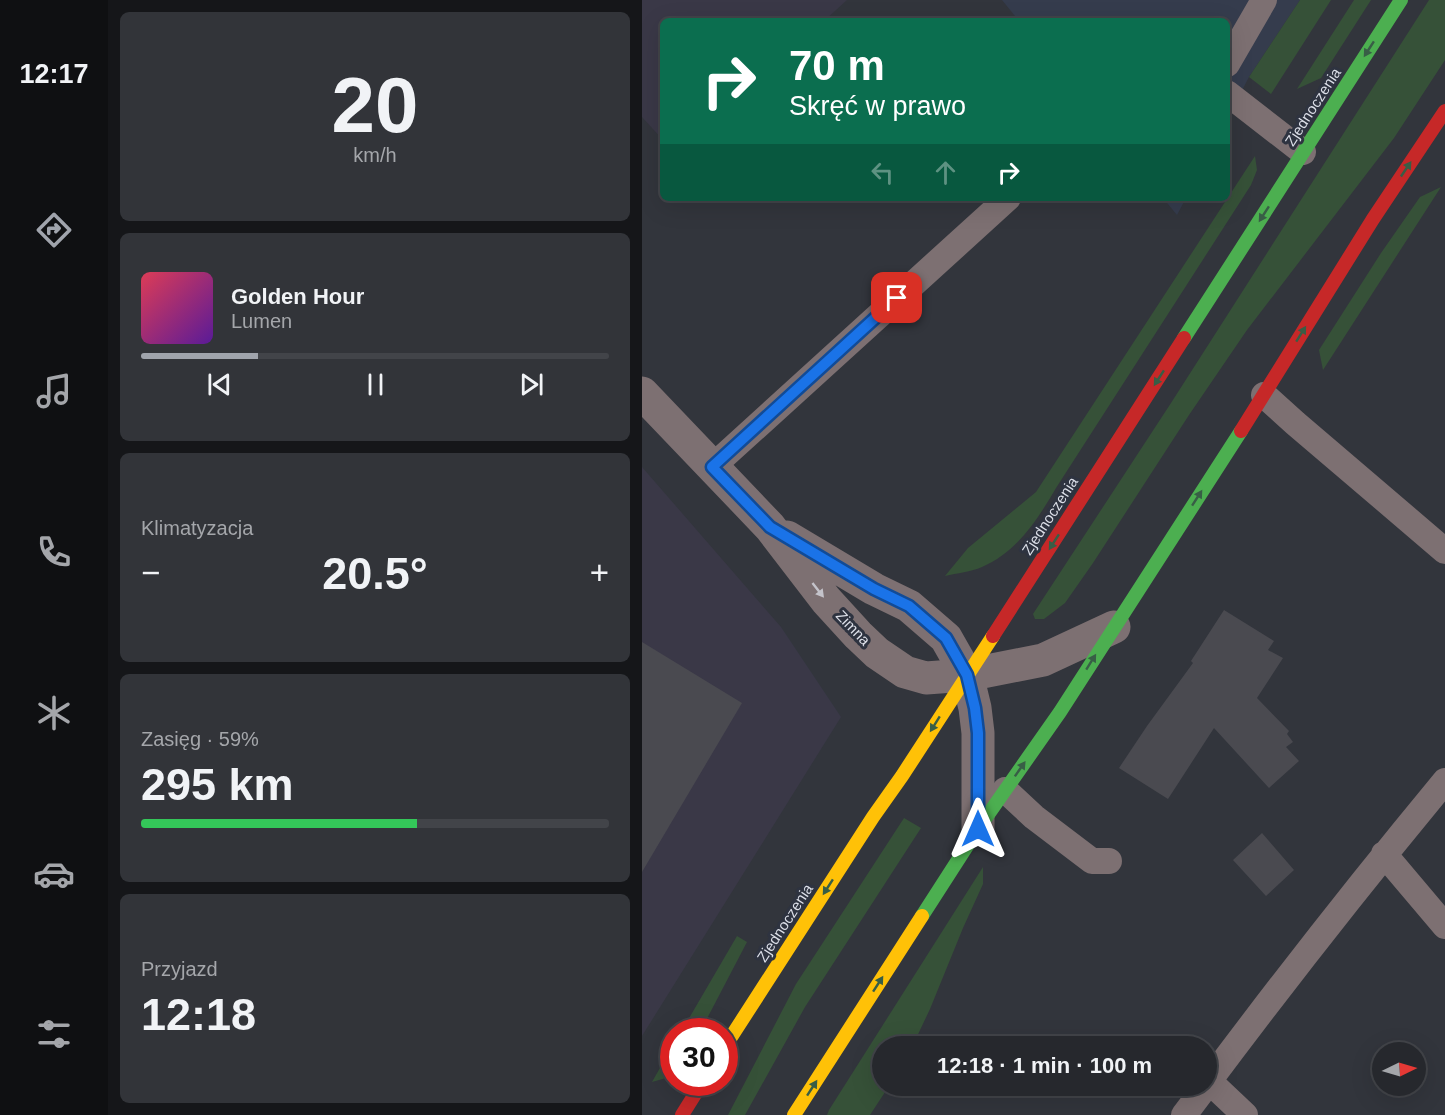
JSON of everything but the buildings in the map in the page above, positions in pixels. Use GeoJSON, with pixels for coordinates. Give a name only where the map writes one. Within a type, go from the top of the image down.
{"type":"FeatureCollection","features":[{"type":"Feature","properties":{"kind":"main road","name":"Zjednoczenia"},"geometry":{"type":"LineString","coordinates":[[738,1026],[902,776],[1401,0]]}},
{"type":"Feature","properties":{"kind":"main road"},"geometry":{"type":"LineString","coordinates":[[794,1115],[978,829],[1060,712],[1373,219],[1445,111]]}},
{"type":"Feature","properties":{"kind":"main road"},"geometry":{"type":"LineString","coordinates":[[682,1115],[694,1096]]}},
{"type":"Feature","properties":{"kind":"street","name":"Zimna"},"geometry":{"type":"LineString","coordinates":[[642,393],[770,527],[826,600],[877,652],[905,672],[926,678],[967,675],[1043,660],[1114,627]]}},
{"type":"Feature","properties":{"kind":"street","name":"Zimna"},"geometry":{"type":"LineString","coordinates":[[770,527],[874,589],[909,606],[946,638],[967,675],[975,708],[978,733],[978,829]]}},
{"type":"Feature","properties":{"kind":"lane"},"geometry":{"type":"LineString","coordinates":[[1230,59],[1264,0]]}},
{"type":"Feature","properties":{"kind":"lane"},"geometry":{"type":"LineString","coordinates":[[1230,95],[1304,152]]}},
{"type":"Feature","properties":{"kind":"lane"},"geometry":{"type":"LineString","coordinates":[[712,467],[1005,201]]}},
{"type":"Feature","properties":{"kind":"lane"},"geometry":{"type":"LineString","coordinates":[[1263,395],[1445,551]]}},
{"type":"Feature","properties":{"kind":"lane"},"geometry":{"type":"LineString","coordinates":[[1217,1070],[1384,854],[1445,781]]}},
{"type":"Feature","properties":{"kind":"lane"},"geometry":{"type":"LineString","coordinates":[[1005,790],[1034,817],[1092,861],[1110,861]]}},
{"type":"Feature","properties":{"kind":"lane"},"geometry":{"type":"LineString","coordinates":[[1384,854],[1445,926]]}},
{"type":"Feature","properties":{"kind":"lane"},"geometry":{"type":"LineString","coordinates":[[1217,1092],[1245,1115]]}},
{"type":"Feature","properties":{"kind":"lane"},"geometry":{"type":"LineString","coordinates":[[1184,1115],[1198,1096]]}},
{"type":"Feature","properties":{"kind":"shaded area"},"geometry":{"type":"Polygon","coordinates":[[[642,0],[847,0],[827,18],[660,18],[660,137],[642,117],[642,0]]]}},
{"type":"Feature","properties":{"kind":"shaded area"},"geometry":{"type":"Polygon","coordinates":[[[1002,0],[1300,0],[1249,77],[1230,113],[1230,18],[1017,18],[1002,0]]]}},
{"type":"Feature","properties":{"kind":"shaded area"},"geometry":{"type":"Polygon","coordinates":[[[1165,201],[1184,201],[1177,215],[1165,201]]]}},
{"type":"Feature","properties":{"kind":"shaded area"},"geometry":{"type":"Polygon","coordinates":[[[642,467],[781,627],[841,717],[642,1036],[642,467]]]}},
{"type":"Feature","properties":{"kind":"green space"},"geometry":{"type":"Polygon","coordinates":[[[1300,0],[1331,0],[1271,94],[1249,77],[1300,0]]]}},
{"type":"Feature","properties":{"kind":"green space"},"geometry":{"type":"Polygon","coordinates":[[[1354,0],[1371,0],[1321,78],[1297,89],[1354,0]]]}},
{"type":"Feature","properties":{"kind":"green space"},"geometry":{"type":"Polygon","coordinates":[[[1429,0],[1445,0],[1445,60],[1394,138],[1247,330],[1065,603],[1044,619],[1035,619],[1033,614],[1429,0]]]}},
{"type":"Feature","properties":{"kind":"green space"},"geometry":{"type":"Polygon","coordinates":[[[1255,156],[1257,170],[1251,185],[1034,523],[1016,544],[994,561],[973,570],[945,576],[968,548],[1036,492],[1226,201],[1230,201],[1230,194],[1255,156]]]}},
{"type":"Feature","properties":{"kind":"green space"},"geometry":{"type":"Polygon","coordinates":[[[1441,187],[1323,370],[1319,350],[1381,253],[1420,197],[1441,187]]]}},
{"type":"Feature","properties":{"kind":"green space"},"geometry":{"type":"Polygon","coordinates":[[[904,818],[921,828],[805,1007],[745,1115],[728,1115],[796,984],[904,818]]]}},
{"type":"Feature","properties":{"kind":"green space"},"geometry":{"type":"Polygon","coordinates":[[[983,867],[983,884],[917,1036],[876,1036],[983,867]]]}},
{"type":"Feature","properties":{"kind":"green space"},"geometry":{"type":"Polygon","coordinates":[[[737,936],[747,942],[707,1018],[689,1018],[737,936]]]}},
{"type":"Feature","properties":{"kind":"green space"},"geometry":{"type":"Polygon","coordinates":[[[872,1042],[872,1096],[882,1096],[870,1115],[827,1115],[872,1042]]]}},
{"type":"Feature","properties":{"kind":"green space"},"geometry":{"type":"Polygon","coordinates":[[[660,1068],[660,1080],[652,1082],[660,1068]]]}},
{"type":"Feature","properties":{"kind":"traffic: fast"},"geometry":{"type":"LineString","coordinates":[[1184,338],[1401,0]]}},
{"type":"Feature","properties":{"kind":"traffic: fast"},"geometry":{"type":"LineString","coordinates":[[922,916],[978,829],[1060,712],[1241,431]]}},
{"type":"Feature","properties":{"kind":"traffic: slow"},"geometry":{"type":"LineString","coordinates":[[738,1026],[993,636]]}},
{"type":"Feature","properties":{"kind":"traffic: slow"},"geometry":{"type":"LineString","coordinates":[[794,1115],[922,916]]}},
{"type":"Feature","properties":{"kind":"traffic: jam"},"geometry":{"type":"LineString","coordinates":[[1241,431],[1373,219],[1445,111]]}},
{"type":"Feature","properties":{"kind":"traffic: jam"},"geometry":{"type":"LineString","coordinates":[[993,636],[1184,338]]}},
{"type":"Feature","properties":{"kind":"traffic: jam"},"geometry":{"type":"LineString","coordinates":[[682,1115],[694,1096]]}},
{"type":"Feature","properties":{"kind":"route"},"geometry":{"type":"LineString","coordinates":[[897,298],[712,467],[770,527],[874,589],[909,606],[946,638],[967,675],[975,708],[978,733],[978,829]]}}]}
